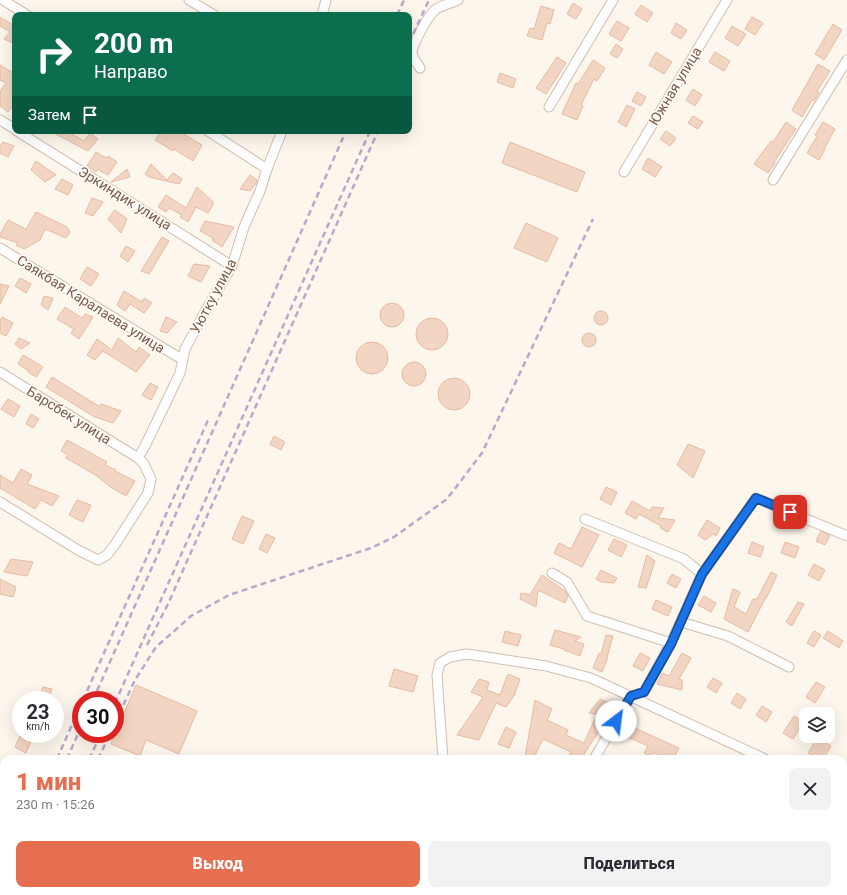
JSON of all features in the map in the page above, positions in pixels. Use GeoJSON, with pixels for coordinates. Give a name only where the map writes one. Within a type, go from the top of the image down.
{"type":"FeatureCollection","features":[{"type":"Feature","properties":{"kind":"street"},"geometry":{"type":"LineString","coordinates":[[3,0],[22,12]]}},
{"type":"Feature","properties":{"kind":"street"},"geometry":{"type":"LineString","coordinates":[[189,0],[209,12]]}},
{"type":"Feature","properties":{"kind":"street"},"geometry":{"type":"LineString","coordinates":[[323,12],[326,0]]}},
{"type":"Feature","properties":{"kind":"street"},"geometry":{"type":"LineString","coordinates":[[420,68],[412,55],[413,47],[424,25],[434,11],[441,6],[458,0]]}},
{"type":"Feature","properties":{"kind":"street"},"geometry":{"type":"LineString","coordinates":[[549,108],[613,0]]}},
{"type":"Feature","properties":{"kind":"street","name":"Южная улица"},"geometry":{"type":"LineString","coordinates":[[624,172],[727,0]]}},
{"type":"Feature","properties":{"kind":"street"},"geometry":{"type":"LineString","coordinates":[[773,180],[847,60]]}},
{"type":"Feature","properties":{"kind":"street","name":"Эркиндик улица"},"geometry":{"type":"LineString","coordinates":[[0,120],[12,128]]}},
{"type":"Feature","properties":{"kind":"street","name":"Эркиндик улица"},"geometry":{"type":"LineString","coordinates":[[22,134],[232,266]]}},
{"type":"Feature","properties":{"kind":"street"},"geometry":{"type":"LineString","coordinates":[[213,134],[267,169]]}},
{"type":"Feature","properties":{"kind":"street","name":"Уютку улица"},"geometry":{"type":"LineString","coordinates":[[138,458],[180,373],[185,350],[206,310],[232,266],[244,227],[260,191],[281,134]]}},
{"type":"Feature","properties":{"kind":"street","name":"Саякбая Каралаева улица"},"geometry":{"type":"LineString","coordinates":[[0,248],[183,360]]}},
{"type":"Feature","properties":{"kind":"street","name":"Барсбек улица"},"geometry":{"type":"LineString","coordinates":[[0,372],[138,458]]}},
{"type":"Feature","properties":{"kind":"street"},"geometry":{"type":"LineString","coordinates":[[0,502],[78,550],[98,560],[107,554],[116,543],[148,493],[151,479],[144,464],[138,458]]}},
{"type":"Feature","properties":{"kind":"street"},"geometry":{"type":"LineString","coordinates":[[596,755],[631,696],[644,692],[671,644],[702,574],[756,498],[847,536]]}},
{"type":"Feature","properties":{"kind":"street"},"geometry":{"type":"LineString","coordinates":[[585,519],[684,559],[702,574]]}},
{"type":"Feature","properties":{"kind":"street"},"geometry":{"type":"LineString","coordinates":[[552,573],[567,582],[587,616],[671,644]]}},
{"type":"Feature","properties":{"kind":"street"},"geometry":{"type":"LineString","coordinates":[[681,622],[728,636],[790,667]]}},
{"type":"Feature","properties":{"kind":"street"},"geometry":{"type":"LineString","coordinates":[[443,755],[437,675],[440,663],[450,657],[467,654],[546,666],[591,678],[756,755]]}},
{"type":"Feature","properties":{"kind":"building"},"geometry":{"type":"Polygon","coordinates":[[[573,3],[582,9],[576,19],[567,14],[573,3]]]}},
{"type":"Feature","properties":{"kind":"building"},"geometry":{"type":"Polygon","coordinates":[[[641,5],[653,13],[647,22],[635,14],[641,5]]]}},
{"type":"Feature","properties":{"kind":"building"},"geometry":{"type":"Polygon","coordinates":[[[541,6],[554,10],[550,24],[547,23],[542,40],[527,36],[530,28],[534,29],[541,6]]]}},
{"type":"Feature","properties":{"kind":"building"},"geometry":{"type":"Polygon","coordinates":[[[0,17],[12,24],[12,43],[4,39],[10,32],[0,26],[0,17]]]}},
{"type":"Feature","properties":{"kind":"building"},"geometry":{"type":"Polygon","coordinates":[[[752,17],[763,23],[755,35],[745,29],[752,17]]]}},
{"type":"Feature","properties":{"kind":"building"},"geometry":{"type":"Polygon","coordinates":[[[617,21],[629,28],[621,41],[609,34],[617,21]]]}},
{"type":"Feature","properties":{"kind":"building"},"geometry":{"type":"Polygon","coordinates":[[[676,23],[687,30],[681,39],[671,33],[676,23]]]}},
{"type":"Feature","properties":{"kind":"building"},"geometry":{"type":"Polygon","coordinates":[[[833,24],[842,30],[824,60],[815,54],[833,24]]]}},
{"type":"Feature","properties":{"kind":"building"},"geometry":{"type":"Polygon","coordinates":[[[732,26],[746,34],[738,46],[725,38],[732,26]]]}},
{"type":"Feature","properties":{"kind":"building"},"geometry":{"type":"Polygon","coordinates":[[[616,44],[623,49],[617,58],[610,54],[616,44]]]}},
{"type":"Feature","properties":{"kind":"building"},"geometry":{"type":"Polygon","coordinates":[[[656,52],[672,62],[664,74],[649,65],[656,52]]]}},
{"type":"Feature","properties":{"kind":"building"},"geometry":{"type":"Polygon","coordinates":[[[715,52],[730,61],[724,71],[709,62],[715,52]]]}},
{"type":"Feature","properties":{"kind":"building"},"geometry":{"type":"Polygon","coordinates":[[[557,57],[566,63],[546,94],[536,88],[557,57]]]}},
{"type":"Feature","properties":{"kind":"building"},"geometry":{"type":"Polygon","coordinates":[[[593,60],[605,68],[597,81],[594,79],[581,105],[583,106],[577,120],[562,114],[576,83],[578,84],[593,60]]]}},
{"type":"Feature","properties":{"kind":"building"},"geometry":{"type":"Polygon","coordinates":[[[818,64],[830,71],[817,91],[819,92],[814,101],[812,100],[802,117],[792,110],[818,64]]]}},
{"type":"Feature","properties":{"kind":"building"},"geometry":{"type":"Polygon","coordinates":[[[0,65],[12,72],[12,107],[8,112],[0,106],[0,91],[6,83],[0,80],[0,65]]]}},
{"type":"Feature","properties":{"kind":"building"},"geometry":{"type":"Polygon","coordinates":[[[500,73],[516,79],[513,88],[497,82],[500,73]]]}},
{"type":"Feature","properties":{"kind":"building"},"geometry":{"type":"Polygon","coordinates":[[[693,89],[702,95],[695,106],[686,100],[693,89]]]}},
{"type":"Feature","properties":{"kind":"building"},"geometry":{"type":"Polygon","coordinates":[[[637,92],[646,97],[641,106],[632,101],[637,92]]]}},
{"type":"Feature","properties":{"kind":"building"},"geometry":{"type":"Polygon","coordinates":[[[627,105],[635,109],[626,127],[618,122],[627,105]]]}},
{"type":"Feature","properties":{"kind":"building"},"geometry":{"type":"Polygon","coordinates":[[[693,116],[703,122],[698,129],[688,123],[693,116]]]}},
{"type":"Feature","properties":{"kind":"building"},"geometry":{"type":"Polygon","coordinates":[[[786,122],[796,129],[768,173],[754,164],[771,141],[773,142],[786,122]]]}},
{"type":"Feature","properties":{"kind":"building"},"geometry":{"type":"Polygon","coordinates":[[[823,122],[835,129],[819,160],[807,153],[823,122]]]}},
{"type":"Feature","properties":{"kind":"building"},"geometry":{"type":"Polygon","coordinates":[[[666,131],[676,138],[670,146],[660,139],[666,131]]]}},
{"type":"Feature","properties":{"kind":"building"},"geometry":{"type":"Polygon","coordinates":[[[56,134],[72,134],[84,141],[89,134],[91,134],[98,139],[88,151],[56,134]]]}},
{"type":"Feature","properties":{"kind":"building"},"geometry":{"type":"Polygon","coordinates":[[[159,134],[184,134],[202,145],[193,161],[174,149],[173,151],[155,140],[159,134]]]}},
{"type":"Feature","properties":{"kind":"building"},"geometry":{"type":"Polygon","coordinates":[[[3,142],[14,146],[8,157],[0,153],[0,146],[3,142]]]}},
{"type":"Feature","properties":{"kind":"building"},"geometry":{"type":"Polygon","coordinates":[[[510,142],[585,172],[577,192],[502,163],[510,142]]]}},
{"type":"Feature","properties":{"kind":"building"},"geometry":{"type":"Polygon","coordinates":[[[96,152],[106,158],[108,156],[117,162],[108,175],[97,169],[96,172],[87,166],[96,152]]]}},
{"type":"Feature","properties":{"kind":"building"},"geometry":{"type":"Polygon","coordinates":[[[648,158],[662,167],[655,177],[642,169],[648,158]]]}},
{"type":"Feature","properties":{"kind":"building"},"geometry":{"type":"Polygon","coordinates":[[[36,161],[56,175],[45,182],[31,170],[36,161]]]}},
{"type":"Feature","properties":{"kind":"building"},"geometry":{"type":"Polygon","coordinates":[[[151,164],[167,180],[173,173],[182,179],[179,184],[149,177],[145,174],[151,164]]]}},
{"type":"Feature","properties":{"kind":"building"},"geometry":{"type":"Polygon","coordinates":[[[127,169],[130,177],[111,182],[127,169]]]}},
{"type":"Feature","properties":{"kind":"building"},"geometry":{"type":"Polygon","coordinates":[[[250,175],[257,180],[257,182],[250,191],[240,189],[250,175]]]}},
{"type":"Feature","properties":{"kind":"building"},"geometry":{"type":"Polygon","coordinates":[[[62,179],[73,185],[68,195],[55,189],[62,179]]]}},
{"type":"Feature","properties":{"kind":"building"},"geometry":{"type":"Polygon","coordinates":[[[197,187],[214,203],[208,213],[196,207],[188,222],[180,217],[182,215],[169,208],[166,212],[158,207],[166,195],[186,208],[197,187]]]}},
{"type":"Feature","properties":{"kind":"building"},"geometry":{"type":"Polygon","coordinates":[[[92,198],[103,202],[93,216],[85,213],[92,198]]]}},
{"type":"Feature","properties":{"kind":"building"},"geometry":{"type":"Polygon","coordinates":[[[115,210],[127,219],[121,233],[108,219],[115,210]]]}},
{"type":"Feature","properties":{"kind":"building"},"geometry":{"type":"Polygon","coordinates":[[[36,212],[67,227],[70,232],[66,238],[45,229],[40,240],[24,249],[16,245],[18,243],[0,237],[0,234],[8,220],[26,229],[36,212]]]}},
{"type":"Feature","properties":{"kind":"building"},"geometry":{"type":"Polygon","coordinates":[[[205,221],[234,227],[222,247],[212,240],[213,238],[200,231],[205,221]]]}},
{"type":"Feature","properties":{"kind":"building"},"geometry":{"type":"Polygon","coordinates":[[[526,223],[558,238],[547,262],[514,248],[526,223]]]}},
{"type":"Feature","properties":{"kind":"building"},"geometry":{"type":"Polygon","coordinates":[[[162,237],[169,241],[149,274],[141,271],[162,237]]]}},
{"type":"Feature","properties":{"kind":"building"},"geometry":{"type":"Polygon","coordinates":[[[126,246],[135,251],[128,262],[120,256],[126,246]]]}},
{"type":"Feature","properties":{"kind":"building"},"geometry":{"type":"Polygon","coordinates":[[[194,264],[210,266],[201,282],[188,276],[194,264]]]}},
{"type":"Feature","properties":{"kind":"building"},"geometry":{"type":"Polygon","coordinates":[[[87,267],[99,274],[91,286],[80,279],[87,267]]]}},
{"type":"Feature","properties":{"kind":"building"},"geometry":{"type":"Polygon","coordinates":[[[20,278],[31,284],[26,293],[15,286],[20,278]]]}},
{"type":"Feature","properties":{"kind":"building"},"geometry":{"type":"Polygon","coordinates":[[[0,284],[9,286],[0,304],[0,284]]]}},
{"type":"Feature","properties":{"kind":"building"},"geometry":{"type":"Polygon","coordinates":[[[124,291],[142,302],[144,298],[152,303],[144,313],[130,304],[125,311],[117,305],[124,291]]]}},
{"type":"Feature","properties":{"kind":"building"},"geometry":{"type":"Polygon","coordinates":[[[44,296],[53,298],[48,310],[41,305],[44,296]]]}},
{"type":"Feature","properties":{"kind":"building"},"geometry":{"type":"Polygon","coordinates":[[[392,303],[397,304],[403,310],[403,320],[397,326],[392,327],[387,326],[381,320],[380,315],[381,310],[387,304],[392,303]]]}},
{"type":"Feature","properties":{"kind":"building"},"geometry":{"type":"Polygon","coordinates":[[[65,307],[82,318],[85,314],[93,317],[79,339],[71,333],[74,329],[57,319],[65,307]]]}},
{"type":"Feature","properties":{"kind":"building"},"geometry":{"type":"Polygon","coordinates":[[[601,311],[606,313],[608,318],[606,323],[601,325],[596,323],[594,318],[596,313],[601,311]]]}},
{"type":"Feature","properties":{"kind":"building"},"geometry":{"type":"Polygon","coordinates":[[[2,317],[13,323],[6,336],[0,333],[0,321],[2,317]]]}},
{"type":"Feature","properties":{"kind":"building"},"geometry":{"type":"Polygon","coordinates":[[[166,317],[177,322],[167,333],[160,331],[166,317]]]}},
{"type":"Feature","properties":{"kind":"building"},"geometry":{"type":"Polygon","coordinates":[[[432,318],[443,323],[448,334],[443,345],[432,350],[421,345],[416,334],[421,323],[432,318]]]}},
{"type":"Feature","properties":{"kind":"building"},"geometry":{"type":"Polygon","coordinates":[[[589,333],[594,335],[596,340],[594,345],[589,347],[584,345],[582,340],[584,335],[589,333]]]}},
{"type":"Feature","properties":{"kind":"building"},"geometry":{"type":"Polygon","coordinates":[[[19,338],[30,343],[21,349],[15,344],[19,338]]]}},
{"type":"Feature","properties":{"kind":"building"},"geometry":{"type":"Polygon","coordinates":[[[118,338],[136,352],[139,347],[150,355],[136,372],[103,351],[95,360],[87,355],[97,339],[112,350],[118,338]]]}},
{"type":"Feature","properties":{"kind":"building"},"geometry":{"type":"Polygon","coordinates":[[[372,342],[383,347],[388,358],[383,369],[372,374],[361,369],[356,358],[361,347],[372,342]]]}},
{"type":"Feature","properties":{"kind":"building"},"geometry":{"type":"Polygon","coordinates":[[[23,355],[43,367],[36,377],[18,364],[23,355]]]}},
{"type":"Feature","properties":{"kind":"building"},"geometry":{"type":"Polygon","coordinates":[[[414,362],[419,363],[425,369],[425,379],[419,385],[414,386],[409,385],[403,379],[402,374],[403,369],[409,363],[414,362]]]}},
{"type":"Feature","properties":{"kind":"building"},"geometry":{"type":"Polygon","coordinates":[[[52,377],[100,407],[101,404],[121,411],[113,423],[93,416],[46,387],[52,377]]]}},
{"type":"Feature","properties":{"kind":"building"},"geometry":{"type":"Polygon","coordinates":[[[454,378],[465,383],[470,394],[465,405],[454,410],[443,405],[438,394],[443,383],[454,378]]]}},
{"type":"Feature","properties":{"kind":"building"},"geometry":{"type":"Polygon","coordinates":[[[150,383],[158,387],[151,400],[142,395],[150,383]]]}},
{"type":"Feature","properties":{"kind":"building"},"geometry":{"type":"Polygon","coordinates":[[[8,399],[20,406],[14,417],[1,409],[8,399]]]}},
{"type":"Feature","properties":{"kind":"building"},"geometry":{"type":"Polygon","coordinates":[[[31,414],[39,419],[33,428],[26,424],[31,414]]]}},
{"type":"Feature","properties":{"kind":"building"},"geometry":{"type":"Polygon","coordinates":[[[274,436],[285,442],[281,450],[270,444],[274,436]]]}},
{"type":"Feature","properties":{"kind":"building"},"geometry":{"type":"Polygon","coordinates":[[[67,440],[107,462],[105,465],[135,481],[126,496],[109,486],[97,476],[66,458],[68,455],[61,451],[67,440]]]}},
{"type":"Feature","properties":{"kind":"building"},"geometry":{"type":"Polygon","coordinates":[[[688,444],[705,451],[693,478],[677,465],[688,444]]]}},
{"type":"Feature","properties":{"kind":"building"},"geometry":{"type":"Polygon","coordinates":[[[21,469],[32,475],[27,484],[59,496],[52,506],[41,500],[35,509],[0,488],[0,475],[13,483],[21,469]]]}},
{"type":"Feature","properties":{"kind":"building"},"geometry":{"type":"Polygon","coordinates":[[[606,487],[617,492],[611,505],[600,499],[606,487]]]}},
{"type":"Feature","properties":{"kind":"building"},"geometry":{"type":"Polygon","coordinates":[[[77,500],[91,505],[83,522],[69,515],[77,500]]]}},
{"type":"Feature","properties":{"kind":"building"},"geometry":{"type":"Polygon","coordinates":[[[632,501],[650,511],[652,507],[664,508],[658,518],[675,520],[668,532],[660,528],[661,526],[639,514],[636,519],[625,513],[632,501]]]}},
{"type":"Feature","properties":{"kind":"building"},"geometry":{"type":"Polygon","coordinates":[[[242,516],[254,521],[243,544],[232,539],[242,516]]]}},
{"type":"Feature","properties":{"kind":"building"},"geometry":{"type":"Polygon","coordinates":[[[707,520],[720,528],[716,536],[713,534],[705,540],[698,535],[707,520]]]}},
{"type":"Feature","properties":{"kind":"building"},"geometry":{"type":"Polygon","coordinates":[[[582,527],[599,535],[582,567],[554,553],[559,543],[571,549],[582,527]]]}},
{"type":"Feature","properties":{"kind":"building"},"geometry":{"type":"Polygon","coordinates":[[[821,531],[830,535],[825,545],[816,541],[821,531]]]}},
{"type":"Feature","properties":{"kind":"building"},"geometry":{"type":"Polygon","coordinates":[[[266,534],[275,538],[267,553],[259,549],[266,534]]]}},
{"type":"Feature","properties":{"kind":"building"},"geometry":{"type":"Polygon","coordinates":[[[614,539],[627,545],[621,557],[608,550],[614,539]]]}},
{"type":"Feature","properties":{"kind":"building"},"geometry":{"type":"Polygon","coordinates":[[[752,542],[764,547],[760,557],[748,553],[752,542]]]}},
{"type":"Feature","properties":{"kind":"building"},"geometry":{"type":"Polygon","coordinates":[[[785,542],[799,547],[795,558],[781,553],[785,542]]]}},
{"type":"Feature","properties":{"kind":"building"},"geometry":{"type":"Polygon","coordinates":[[[647,555],[655,561],[646,588],[638,587],[647,555]]]}},
{"type":"Feature","properties":{"kind":"building"},"geometry":{"type":"Polygon","coordinates":[[[11,559],[33,562],[27,576],[4,572],[11,559]]]}},
{"type":"Feature","properties":{"kind":"building"},"geometry":{"type":"Polygon","coordinates":[[[814,564],[825,570],[819,581],[808,575],[814,564]]]}},
{"type":"Feature","properties":{"kind":"building"},"geometry":{"type":"Polygon","coordinates":[[[601,570],[617,578],[614,583],[601,582],[596,579],[601,570]]]}},
{"type":"Feature","properties":{"kind":"building"},"geometry":{"type":"Polygon","coordinates":[[[771,572],[777,575],[748,632],[724,619],[733,589],[740,592],[734,607],[746,614],[753,599],[757,599],[771,572]]]}},
{"type":"Feature","properties":{"kind":"building"},"geometry":{"type":"Polygon","coordinates":[[[672,574],[681,579],[676,588],[667,583],[672,574]]]}},
{"type":"Feature","properties":{"kind":"building"},"geometry":{"type":"Polygon","coordinates":[[[542,575],[565,591],[568,596],[565,603],[538,590],[536,607],[520,599],[521,593],[530,595],[542,575]]]}},
{"type":"Feature","properties":{"kind":"building"},"geometry":{"type":"Polygon","coordinates":[[[0,579],[16,587],[13,597],[0,594],[0,579]]]}},
{"type":"Feature","properties":{"kind":"building"},"geometry":{"type":"Polygon","coordinates":[[[704,596],[716,603],[711,612],[698,605],[704,596]]]}},
{"type":"Feature","properties":{"kind":"building"},"geometry":{"type":"Polygon","coordinates":[[[656,600],[672,607],[668,616],[652,609],[656,600]]]}},
{"type":"Feature","properties":{"kind":"building"},"geometry":{"type":"Polygon","coordinates":[[[798,602],[804,604],[792,626],[786,622],[798,602]]]}},
{"type":"Feature","properties":{"kind":"building"},"geometry":{"type":"Polygon","coordinates":[[[555,630],[581,637],[575,641],[584,644],[580,656],[550,645],[555,630]]]}},
{"type":"Feature","properties":{"kind":"building"},"geometry":{"type":"Polygon","coordinates":[[[505,631],[521,635],[518,646],[502,642],[505,631]]]}},
{"type":"Feature","properties":{"kind":"building"},"geometry":{"type":"Polygon","coordinates":[[[814,631],[821,635],[814,647],[807,643],[814,631]]]}},
{"type":"Feature","properties":{"kind":"building"},"geometry":{"type":"Polygon","coordinates":[[[828,631],[843,641],[839,648],[823,638],[828,631]]]}},
{"type":"Feature","properties":{"kind":"building"},"geometry":{"type":"Polygon","coordinates":[[[606,635],[613,636],[608,657],[602,672],[593,668],[599,653],[601,654],[606,635]]]}},
{"type":"Feature","properties":{"kind":"building"},"geometry":{"type":"Polygon","coordinates":[[[640,653],[650,658],[643,671],[633,666],[640,653]]]}},
{"type":"Feature","properties":{"kind":"building"},"geometry":{"type":"Polygon","coordinates":[[[682,653],[691,658],[679,679],[682,680],[682,690],[657,684],[662,673],[669,676],[682,653]]]}},
{"type":"Feature","properties":{"kind":"building"},"geometry":{"type":"Polygon","coordinates":[[[394,669],[418,676],[413,692],[389,686],[394,669]]]}},
{"type":"Feature","properties":{"kind":"building"},"geometry":{"type":"Polygon","coordinates":[[[508,674],[520,679],[514,696],[506,707],[496,703],[479,740],[457,735],[483,697],[471,692],[479,679],[489,682],[487,690],[500,695],[508,674]]]}},
{"type":"Feature","properties":{"kind":"building"},"geometry":{"type":"Polygon","coordinates":[[[713,678],[722,683],[716,693],[707,687],[713,678]]]}},
{"type":"Feature","properties":{"kind":"building"},"geometry":{"type":"Polygon","coordinates":[[[816,682],[825,687],[815,703],[806,697],[816,682]]]}},
{"type":"Feature","properties":{"kind":"building"},"geometry":{"type":"Polygon","coordinates":[[[136,685],[197,711],[179,754],[146,740],[140,755],[111,744],[124,743],[124,713],[136,685]]]}},
{"type":"Feature","properties":{"kind":"building"},"geometry":{"type":"Polygon","coordinates":[[[43,687],[52,689],[51,691],[41,691],[43,687]]]}},
{"type":"Feature","properties":{"kind":"building"},"geometry":{"type":"Polygon","coordinates":[[[737,693],[746,699],[740,709],[731,703],[737,693]]]}},
{"type":"Feature","properties":{"kind":"building"},"geometry":{"type":"Polygon","coordinates":[[[600,699],[609,703],[600,715],[589,713],[600,699]]]}},
{"type":"Feature","properties":{"kind":"building"},"geometry":{"type":"Polygon","coordinates":[[[535,700],[552,709],[547,720],[568,730],[566,735],[584,743],[595,719],[604,723],[584,755],[569,755],[571,752],[543,739],[535,755],[525,755],[535,700]]]}},
{"type":"Feature","properties":{"kind":"building"},"geometry":{"type":"Polygon","coordinates":[[[762,706],[772,712],[766,722],[756,715],[762,706]]]}},
{"type":"Feature","properties":{"kind":"building"},"geometry":{"type":"Polygon","coordinates":[[[794,716],[799,719],[799,729],[793,739],[783,733],[794,716]]]}},
{"type":"Feature","properties":{"kind":"building"},"geometry":{"type":"Polygon","coordinates":[[[625,718],[630,720],[628,725],[679,748],[675,755],[658,755],[653,752],[652,755],[649,755],[644,753],[648,746],[623,735],[622,738],[615,735],[625,718]]]}},
{"type":"Feature","properties":{"kind":"building"},"geometry":{"type":"Polygon","coordinates":[[[506,727],[516,732],[509,748],[498,744],[506,727]]]}},
{"type":"Feature","properties":{"kind":"building"},"geometry":{"type":"Polygon","coordinates":[[[17,743],[30,743],[26,753],[15,747],[17,743]]]}},
{"type":"Feature","properties":{"kind":"building"},"geometry":{"type":"Polygon","coordinates":[[[814,743],[827,743],[831,746],[825,755],[812,755],[808,753],[814,743]]]}},
{"type":"Feature","properties":{"kind":"railway"},"geometry":{"type":"LineString","coordinates":[[398,12],[404,0]]}},
{"type":"Feature","properties":{"kind":"railway"},"geometry":{"type":"LineString","coordinates":[[412,37],[429,0]]}},
{"type":"Feature","properties":{"kind":"railway"},"geometry":{"type":"LineString","coordinates":[[97,691],[345,134]]}},
{"type":"Feature","properties":{"kind":"railway"},"geometry":{"type":"LineString","coordinates":[[120,691],[369,134]]}},
{"type":"Feature","properties":{"kind":"railway"},"geometry":{"type":"LineString","coordinates":[[147,645],[168,604],[377,134]]}},
{"type":"Feature","properties":{"kind":"railway"},"geometry":{"type":"LineString","coordinates":[[124,704],[135,680],[156,647],[191,616],[229,595],[371,548],[394,537],[447,499],[482,453],[593,219]]}},
{"type":"Feature","properties":{"kind":"railway"},"geometry":{"type":"LineString","coordinates":[[87,691],[209,418]]}},
{"type":"Feature","properties":{"kind":"railway"},"geometry":{"type":"LineString","coordinates":[[59,755],[72,725]]}},
{"type":"Feature","properties":{"kind":"railway"},"geometry":{"type":"LineString","coordinates":[[69,755],[74,743]]}},
{"type":"Feature","properties":{"kind":"railway"},"geometry":{"type":"LineString","coordinates":[[91,755],[97,743]]}},
{"type":"Feature","properties":{"kind":"railway"},"geometry":{"type":"LineString","coordinates":[[100,755],[106,743]]}},
{"type":"Feature","properties":{"kind":"route"},"geometry":{"type":"LineString","coordinates":[[616,721],[631,696],[644,692],[671,644],[702,574],[756,498],[790,512]]}}]}
